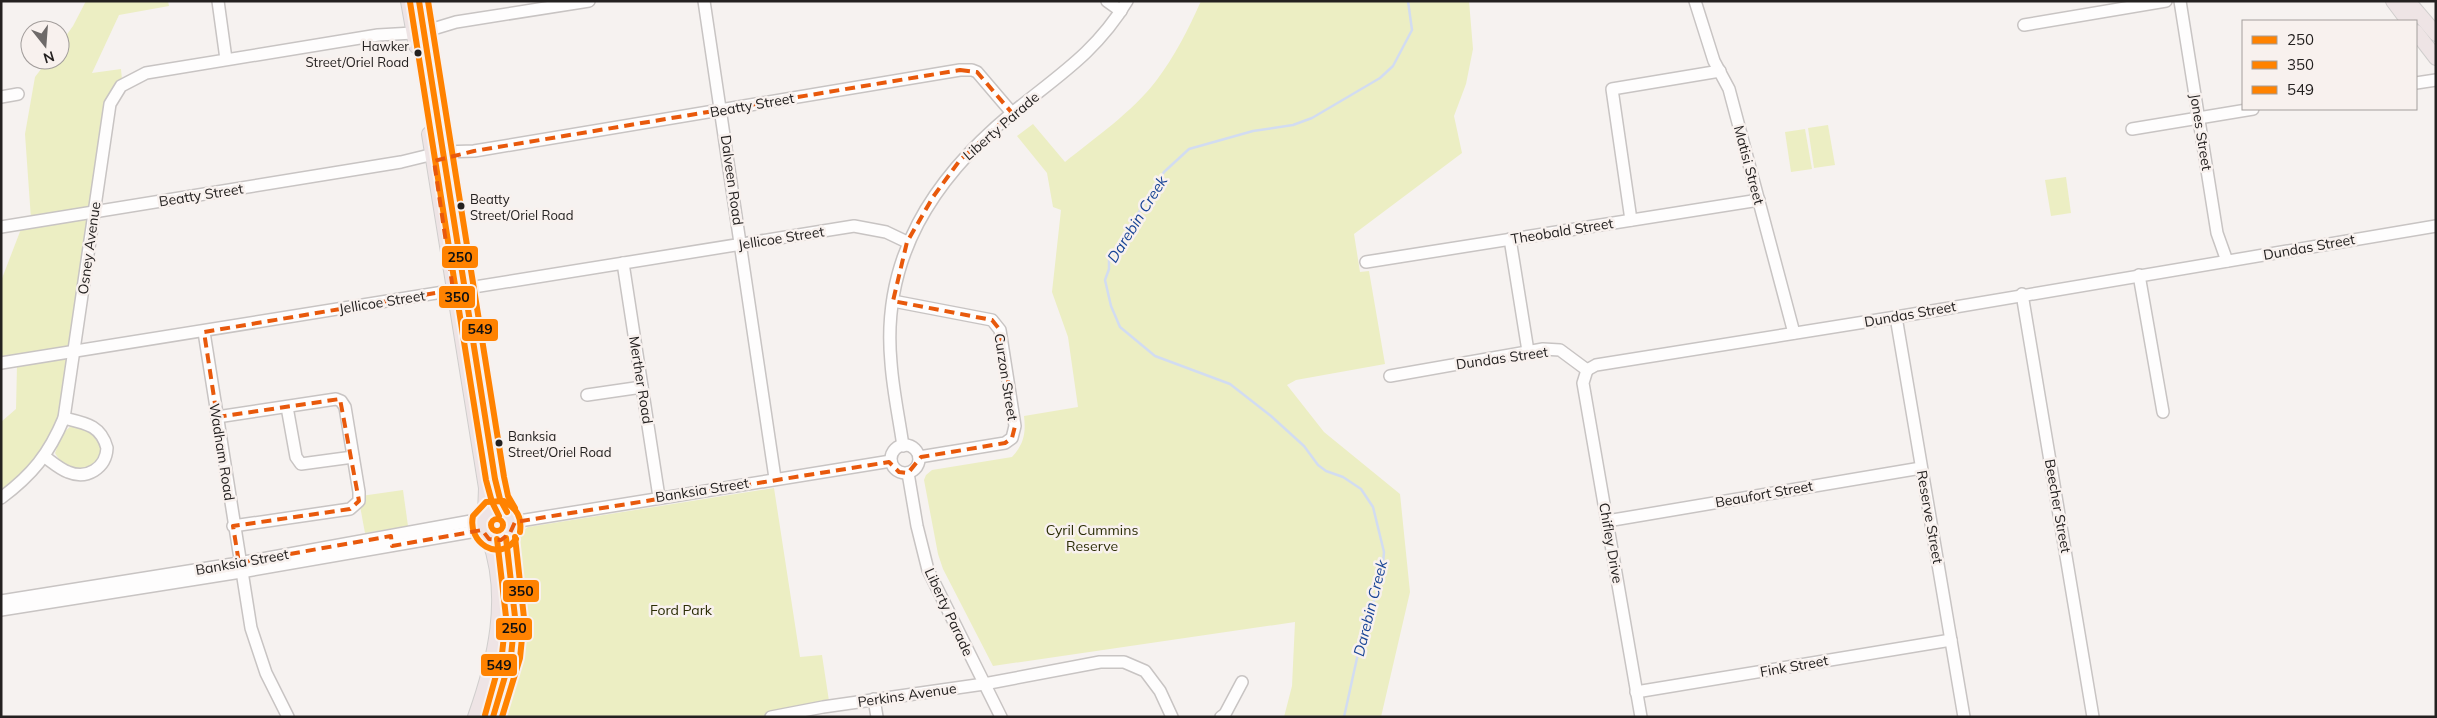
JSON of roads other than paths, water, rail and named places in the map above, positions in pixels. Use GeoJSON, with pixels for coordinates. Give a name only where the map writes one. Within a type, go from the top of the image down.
{"type":"FeatureCollection","features":[{"type":"Feature","properties":{"kind":"main road"},"geometry":{"type":"LineString","coordinates":[[408,1],[417,29],[459,289],[486,488],[484,525],[495,554],[500,618],[489,679],[475,717]]}},
{"type":"Feature","properties":{"kind":"main road"},"geometry":{"type":"LineString","coordinates":[[417,29],[419,1]]}},
{"type":"Feature","properties":{"kind":"main road"},"geometry":{"type":"LineString","coordinates":[[2393,1],[2407,20]]}},
{"type":"Feature","properties":{"kind":"main road"},"geometry":{"type":"LineString","coordinates":[[2408,1],[2436,34]]}},
{"type":"Feature","properties":{"kind":"main road"},"geometry":{"type":"LineString","coordinates":[[2417,33],[2436,58]]}},
{"type":"Feature","properties":{"kind":"main road"},"geometry":{"type":"LineString","coordinates":[[459,289],[495,479],[500,499],[510,517],[510,533],[506,538],[495,541],[484,525]]}},
{"type":"Feature","properties":{"kind":"main road"},"geometry":{"type":"LineString","coordinates":[[484,525],[496,509],[510,517]]}},
{"type":"Feature","properties":{"kind":"main road"},"geometry":{"type":"LineString","coordinates":[[492,717],[511,656],[515,617],[506,538]]}},
{"type":"Feature","properties":{"kind":"street"},"geometry":{"type":"LineString","coordinates":[[218,1],[226,59]]}},
{"type":"Feature","properties":{"kind":"street","name":"Osney Avenue"},"geometry":{"type":"LineString","coordinates":[[1,498],[21,484],[45,456],[64,418],[110,104],[121,86],[146,74],[226,59],[417,29],[534,6],[589,1]]}},
{"type":"Feature","properties":{"kind":"street","name":"Dalveen Road"},"geometry":{"type":"LineString","coordinates":[[704,1],[775,478]]}},
{"type":"Feature","properties":{"kind":"street"},"geometry":{"type":"LineString","coordinates":[[1107,1],[1124,6]]}},
{"type":"Feature","properties":{"kind":"street","name":"Matisi Street"},"geometry":{"type":"LineString","coordinates":[[1695,1],[1707,41],[1729,89],[1794,333]]}},
{"type":"Feature","properties":{"kind":"street"},"geometry":{"type":"LineString","coordinates":[[2024,25],[2166,1]]}},
{"type":"Feature","properties":{"kind":"street","name":"Jones Street"},"geometry":{"type":"LineString","coordinates":[[2180,1],[2217,233],[2227,261]]}},
{"type":"Feature","properties":{"kind":"street","name":"Liberty Parade"},"geometry":{"type":"LineString","coordinates":[[903,446],[890,362],[893,301],[907,242],[947,176],[960,160],[1012,113],[1079,60],[1100,40],[1124,6]]}},
{"type":"Feature","properties":{"kind":"street","name":"Beatty Street"},"geometry":{"type":"LineString","coordinates":[[1,227],[438,157],[960,70],[972,70],[984,78],[1012,113]]}},
{"type":"Feature","properties":{"kind":"street"},"geometry":{"type":"LineString","coordinates":[[1631,220],[1612,89],[1720,71]]}},
{"type":"Feature","properties":{"kind":"street"},"geometry":{"type":"LineString","coordinates":[[2417,83],[2436,80]]}},
{"type":"Feature","properties":{"kind":"street"},"geometry":{"type":"LineString","coordinates":[[1,97],[18,94]]}},
{"type":"Feature","properties":{"kind":"street"},"geometry":{"type":"LineString","coordinates":[[2132,129],[2246,110]]}},
{"type":"Feature","properties":{"kind":"street","name":"Theobald Street"},"geometry":{"type":"LineString","coordinates":[[1366,262],[1758,200]]}},
{"type":"Feature","properties":{"kind":"street","name":"Jellicoe Street"},"geometry":{"type":"LineString","coordinates":[[1,364],[854,226],[886,232],[907,242]]}},
{"type":"Feature","properties":{"kind":"street","name":"Dundas Street"},"geometry":{"type":"LineString","coordinates":[[1390,376],[1543,349],[1560,350],[1587,370],[1596,365],[1896,317],[2022,294],[2436,226]]}},
{"type":"Feature","properties":{"kind":"street"},"geometry":{"type":"LineString","coordinates":[[1510,239],[1528,352]]}},
{"type":"Feature","properties":{"kind":"street","name":"Merther Road"},"geometry":{"type":"LineString","coordinates":[[623,263],[659,497]]}},
{"type":"Feature","properties":{"kind":"street"},"geometry":{"type":"LineString","coordinates":[[2139,275],[2163,412]]}},
{"type":"Feature","properties":{"kind":"street","name":"Beecher Street"},"geometry":{"type":"LineString","coordinates":[[2022,294],[2093,717]]}},
{"type":"Feature","properties":{"kind":"street","name":"Curzon Street"},"geometry":{"type":"LineString","coordinates":[[893,301],[992,320],[1000,330],[1014,426],[1012,438],[1005,443],[919,458]]}},
{"type":"Feature","properties":{"kind":"street","name":"Reserve Street"},"geometry":{"type":"LineString","coordinates":[[1896,317],[1964,717]]}},
{"type":"Feature","properties":{"kind":"street","name":"Wadham Road"},"geometry":{"type":"LineString","coordinates":[[204,332],[233,526],[251,628],[266,673],[288,717]]}},
{"type":"Feature","properties":{"kind":"street","name":"Chifley Drive"},"geometry":{"type":"LineString","coordinates":[[1587,370],[1583,383],[1641,717]]}},
{"type":"Feature","properties":{"kind":"street"},"geometry":{"type":"LineString","coordinates":[[587,395],[642,387]]}},
{"type":"Feature","properties":{"kind":"street"},"geometry":{"type":"LineString","coordinates":[[217,417],[336,400],[341,401],[344,407],[352,457],[358,501],[350,510],[233,526]]}},
{"type":"Feature","properties":{"kind":"street"},"geometry":{"type":"LineString","coordinates":[[287,407],[296,457],[300,464],[352,457]]}},
{"type":"Feature","properties":{"kind":"street"},"geometry":{"type":"LineString","coordinates":[[45,456],[66,471],[84,475],[96,470],[103,462],[108,448],[100,431],[92,425],[64,418]]}},
{"type":"Feature","properties":{"kind":"street"},"geometry":{"type":"LineString","coordinates":[[903,446],[912,448],[919,458],[917,467],[908,473],[896,470],[891,461],[895,450],[903,446]]}},
{"type":"Feature","properties":{"kind":"street","name":"Banksia Street"},"geometry":{"type":"LineString","coordinates":[[510,517],[659,497],[891,461]]}},
{"type":"Feature","properties":{"kind":"street","name":"Beaufort Street"},"geometry":{"type":"LineString","coordinates":[[1608,521],[1921,468]]}},
{"type":"Feature","properties":{"kind":"street","name":"Liberty Parade"},"geometry":{"type":"LineString","coordinates":[[908,473],[917,526],[928,570],[1001,717]]}},
{"type":"Feature","properties":{"kind":"street","name":"Banksia Street"},"geometry":{"type":"LineString","coordinates":[[1,610],[484,525]]}},
{"type":"Feature","properties":{"kind":"street","name":"Banksia Street"},"geometry":{"type":"LineString","coordinates":[[1,601],[240,567]]}},
{"type":"Feature","properties":{"kind":"street","name":"Fink Street"},"geometry":{"type":"LineString","coordinates":[[1636,692],[1951,640]]}},
{"type":"Feature","properties":{"kind":"street","name":"Perkins Avenue"},"geometry":{"type":"LineString","coordinates":[[771,717],[874,699],[984,684],[1100,662],[1124,662],[1144,672],[1160,691],[1172,717]]}},
{"type":"Feature","properties":{"kind":"street"},"geometry":{"type":"LineString","coordinates":[[1221,717],[1225,714],[1242,682]]}},
{"type":"Feature","properties":{"kind":"street"},"geometry":{"type":"LineString","coordinates":[[874,699],[877,717]]}},
{"type":"Feature","properties":{"kind":"waterway","name":"Darebin Creek"},"geometry":{"type":"LineString","coordinates":[[1344,717],[1361,640],[1382,576],[1384,552],[1373,507],[1361,489],[1343,477],[1326,471],[1318,465],[1304,446],[1271,416],[1230,384],[1155,356],[1120,327],[1111,306],[1105,280],[1109,269],[1109,260],[1164,172],[1189,149],[1253,131],[1293,125],[1312,118],[1380,78],[1393,66],[1412,30],[1408,1]]}},
{"type":"Feature","properties":{"kind":"place","name":"Hawker Street/Oriel Road"},"geometry":{"type":"Point","coordinates":[418,53]}},
{"type":"Feature","properties":{"kind":"place","name":"Beatty Street/Oriel Road"},"geometry":{"type":"Point","coordinates":[461,206]}},
{"type":"Feature","properties":{"kind":"place","name":"Banksia Street/Oriel Road"},"geometry":{"type":"Point","coordinates":[499,443]}},
{"type":"Feature","properties":{"kind":"park label","name":"Cyril Cummins Reserve"},"geometry":{"type":"Point","coordinates":[1092,538]}},
{"type":"Feature","properties":{"kind":"park label","name":"Ford Park"},"geometry":{"type":"Point","coordinates":[681,610]}}]}
